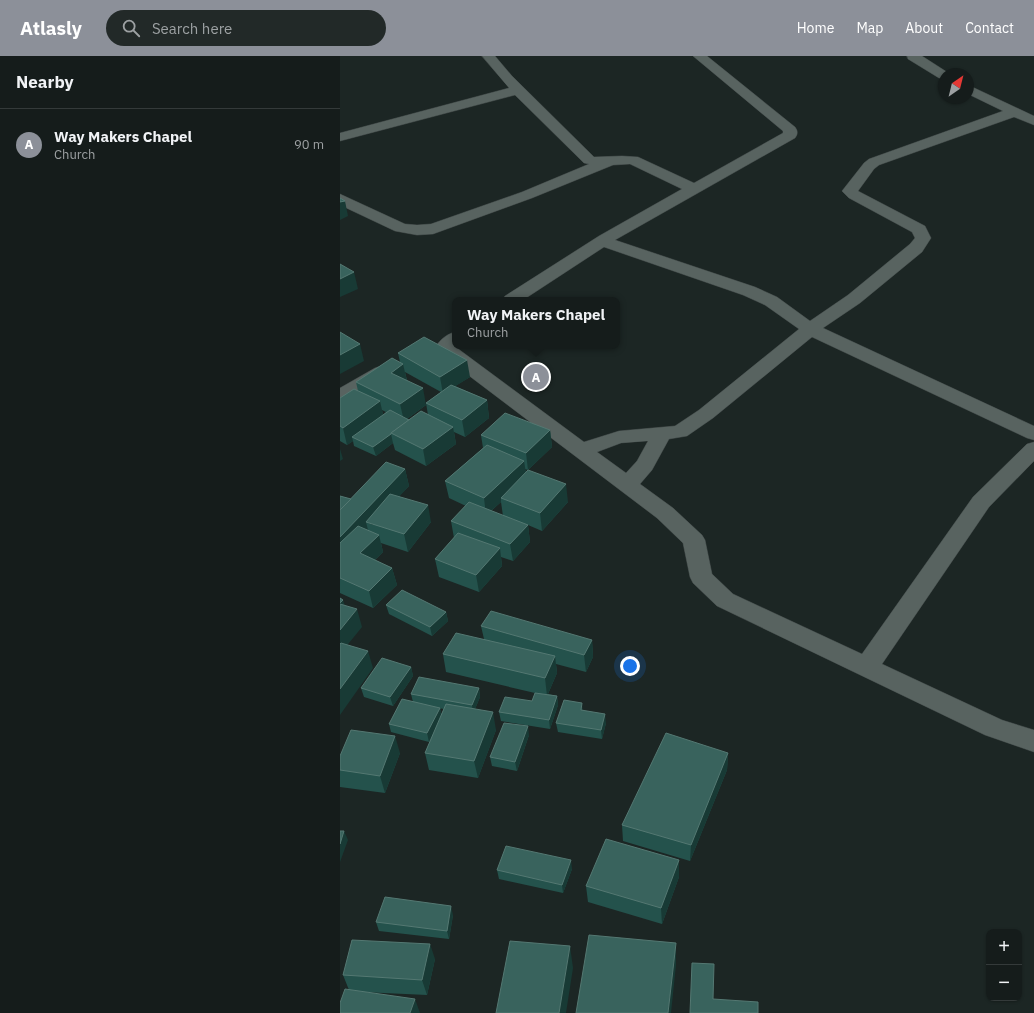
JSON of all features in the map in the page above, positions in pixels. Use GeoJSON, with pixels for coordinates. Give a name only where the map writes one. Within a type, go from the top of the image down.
{"type":"FeatureCollection","features":[{"type":"Feature","properties":{"kind":"street"},"geometry":{"type":"LineString","coordinates":[[488,56],[518,90],[584,156],[597,162],[633,160],[694,189]]}},
{"type":"Feature","properties":{"kind":"street"},"geometry":{"type":"LineString","coordinates":[[516,297],[602,241],[790,135],[790,130],[699,56]]}},
{"type":"Feature","properties":{"kind":"street"},"geometry":{"type":"LineString","coordinates":[[913,56],[938,71]]}},
{"type":"Feature","properties":{"kind":"street"},"geometry":{"type":"LineString","coordinates":[[340,137],[518,90]]}},
{"type":"Feature","properties":{"kind":"street"},"geometry":{"type":"LineString","coordinates":[[974,92],[1034,121]]}},
{"type":"Feature","properties":{"kind":"street"},"geometry":{"type":"LineString","coordinates":[[581,450],[619,437],[680,432],[706,414],[810,329],[854,299],[916,248],[922,238],[919,229],[854,195],[850,191],[869,166],[874,162],[1015,112]]}},
{"type":"Feature","properties":{"kind":"street"},"geometry":{"type":"LineString","coordinates":[[340,199],[401,228],[417,230],[433,229],[527,195],[610,161]]}},
{"type":"Feature","properties":{"kind":"street"},"geometry":{"type":"LineString","coordinates":[[602,241],[749,291],[771,301],[810,329],[1034,434]]}},
{"type":"Feature","properties":{"kind":"street"},"geometry":{"type":"LineString","coordinates":[[426,347],[439,340],[452,338]]}},
{"type":"Feature","properties":{"kind":"street"},"geometry":{"type":"LineString","coordinates":[[452,339],[445,346],[450,352],[665,513],[694,540],[701,577],[725,600],[994,728],[1034,741]]}},
{"type":"Feature","properties":{"kind":"street"},"geometry":{"type":"LineString","coordinates":[[340,396],[399,362]]}},
{"type":"Feature","properties":{"kind":"street"},"geometry":{"type":"LineString","coordinates":[[627,485],[645,465],[662,433]]}},
{"type":"Feature","properties":{"kind":"street"},"geometry":{"type":"LineString","coordinates":[[866,668],[981,502],[1034,449]]}},
{"type":"Feature","properties":{"kind":"building"},"geometry":{"type":"Polygon","coordinates":[[[340,264],[354,272],[340,279],[340,264]]]}},
{"type":"Feature","properties":{"kind":"building"},"geometry":{"type":"Polygon","coordinates":[[[340,332],[360,344],[340,355],[340,332]]]}},
{"type":"Feature","properties":{"kind":"building"},"geometry":{"type":"Polygon","coordinates":[[[424,337],[467,360],[440,377],[398,353],[424,337]]]}},
{"type":"Feature","properties":{"kind":"building"},"geometry":{"type":"Polygon","coordinates":[[[392,358],[403,364],[391,373],[423,388],[400,404],[356,382],[392,358]]]}},
{"type":"Feature","properties":{"kind":"building"},"geometry":{"type":"Polygon","coordinates":[[[451,385],[487,400],[462,420],[426,403],[451,385]]]}},
{"type":"Feature","properties":{"kind":"building"},"geometry":{"type":"Polygon","coordinates":[[[354,389],[380,401],[343,428],[340,426],[340,398],[354,389]]]}},
{"type":"Feature","properties":{"kind":"building"},"geometry":{"type":"Polygon","coordinates":[[[390,410],[409,420],[373,447],[352,437],[390,410]]]}},
{"type":"Feature","properties":{"kind":"building"},"geometry":{"type":"Polygon","coordinates":[[[421,411],[453,427],[423,449],[391,433],[421,411]]]}},
{"type":"Feature","properties":{"kind":"building"},"geometry":{"type":"Polygon","coordinates":[[[505,413],[550,430],[526,453],[481,435],[505,413]]]}},
{"type":"Feature","properties":{"kind":"building"},"geometry":{"type":"Polygon","coordinates":[[[487,445],[524,461],[484,498],[445,481],[487,445]]]}},
{"type":"Feature","properties":{"kind":"building"},"geometry":{"type":"Polygon","coordinates":[[[386,462],[405,469],[340,537],[340,510],[386,462]]]}},
{"type":"Feature","properties":{"kind":"building"},"geometry":{"type":"Polygon","coordinates":[[[528,470],[566,484],[540,513],[501,498],[528,470]]]}},
{"type":"Feature","properties":{"kind":"building"},"geometry":{"type":"Polygon","coordinates":[[[390,494],[428,505],[404,534],[366,522],[390,494]]]}},
{"type":"Feature","properties":{"kind":"building"},"geometry":{"type":"Polygon","coordinates":[[[340,496],[351,499],[340,510],[340,496]]]}},
{"type":"Feature","properties":{"kind":"building"},"geometry":{"type":"Polygon","coordinates":[[[469,502],[528,525],[510,544],[451,521],[469,502]]]}},
{"type":"Feature","properties":{"kind":"building"},"geometry":{"type":"Polygon","coordinates":[[[358,526],[379,535],[360,553],[392,568],[369,591],[340,578],[340,543],[358,526]]]}},
{"type":"Feature","properties":{"kind":"building"},"geometry":{"type":"Polygon","coordinates":[[[458,533],[500,548],[476,575],[435,559],[458,533]]]}},
{"type":"Feature","properties":{"kind":"building"},"geometry":{"type":"Polygon","coordinates":[[[402,590],[446,612],[430,627],[386,605],[402,590]]]}},
{"type":"Feature","properties":{"kind":"building"},"geometry":{"type":"Polygon","coordinates":[[[340,604],[357,609],[340,630],[340,604]]]}},
{"type":"Feature","properties":{"kind":"building"},"geometry":{"type":"Polygon","coordinates":[[[491,611],[592,640],[584,655],[481,626],[491,611]]]}},
{"type":"Feature","properties":{"kind":"building"},"geometry":{"type":"Polygon","coordinates":[[[456,633],[555,656],[545,678],[443,654],[456,633]]]}},
{"type":"Feature","properties":{"kind":"building"},"geometry":{"type":"Polygon","coordinates":[[[341,643],[368,651],[340,689],[340,644],[341,643]]]}},
{"type":"Feature","properties":{"kind":"building"},"geometry":{"type":"Polygon","coordinates":[[[382,658],[411,667],[390,697],[361,688],[382,658]]]}},
{"type":"Feature","properties":{"kind":"building"},"geometry":{"type":"Polygon","coordinates":[[[419,677],[479,688],[472,705],[411,694],[419,677]]]}},
{"type":"Feature","properties":{"kind":"building"},"geometry":{"type":"Polygon","coordinates":[[[535,693],[557,696],[549,720],[499,712],[505,697],[532,701],[535,693]]]}},
{"type":"Feature","properties":{"kind":"building"},"geometry":{"type":"Polygon","coordinates":[[[402,699],[440,708],[427,733],[389,724],[402,699]]]}},
{"type":"Feature","properties":{"kind":"building"},"geometry":{"type":"Polygon","coordinates":[[[564,700],[582,703],[581,710],[605,714],[601,730],[556,723],[564,700]]]}},
{"type":"Feature","properties":{"kind":"building"},"geometry":{"type":"Polygon","coordinates":[[[446,704],[493,712],[474,761],[425,753],[446,704]]]}},
{"type":"Feature","properties":{"kind":"building"},"geometry":{"type":"Polygon","coordinates":[[[504,723],[528,726],[515,762],[490,757],[504,723]]]}},
{"type":"Feature","properties":{"kind":"building"},"geometry":{"type":"Polygon","coordinates":[[[351,730],[395,736],[380,776],[340,770],[340,756],[351,730]]]}},
{"type":"Feature","properties":{"kind":"building"},"geometry":{"type":"Polygon","coordinates":[[[666,733],[728,753],[691,845],[622,825],[666,733]]]}},
{"type":"Feature","properties":{"kind":"building"},"geometry":{"type":"Polygon","coordinates":[[[340,831],[344,831],[340,844],[340,831]]]}},
{"type":"Feature","properties":{"kind":"building"},"geometry":{"type":"Polygon","coordinates":[[[606,839],[679,860],[661,908],[586,886],[606,839]]]}},
{"type":"Feature","properties":{"kind":"building"},"geometry":{"type":"Polygon","coordinates":[[[506,846],[571,860],[562,885],[497,870],[506,846]]]}},
{"type":"Feature","properties":{"kind":"building"},"geometry":{"type":"Polygon","coordinates":[[[385,897],[451,906],[447,931],[376,922],[385,897]]]}},
{"type":"Feature","properties":{"kind":"building"},"geometry":{"type":"Polygon","coordinates":[[[589,935],[676,943],[668,1013],[576,1013],[589,935]]]}},
{"type":"Feature","properties":{"kind":"building"},"geometry":{"type":"Polygon","coordinates":[[[352,940],[430,944],[422,980],[343,975],[352,940]]]}},
{"type":"Feature","properties":{"kind":"building"},"geometry":{"type":"Polygon","coordinates":[[[510,941],[570,946],[559,1013],[496,1013],[510,941]]]}},
{"type":"Feature","properties":{"kind":"building"},"geometry":{"type":"Polygon","coordinates":[[[692,963],[714,964],[713,999],[758,1002],[758,1013],[690,1013],[692,963]]]}},
{"type":"Feature","properties":{"kind":"building"},"geometry":{"type":"Polygon","coordinates":[[[345,989],[415,999],[410,1013],[340,1013],[340,1003],[345,989]]]}},
{"type":"Feature","properties":{"kind":"place","name":"Way Makers Chapel"},"geometry":{"type":"Point","coordinates":[536,377]}}]}
